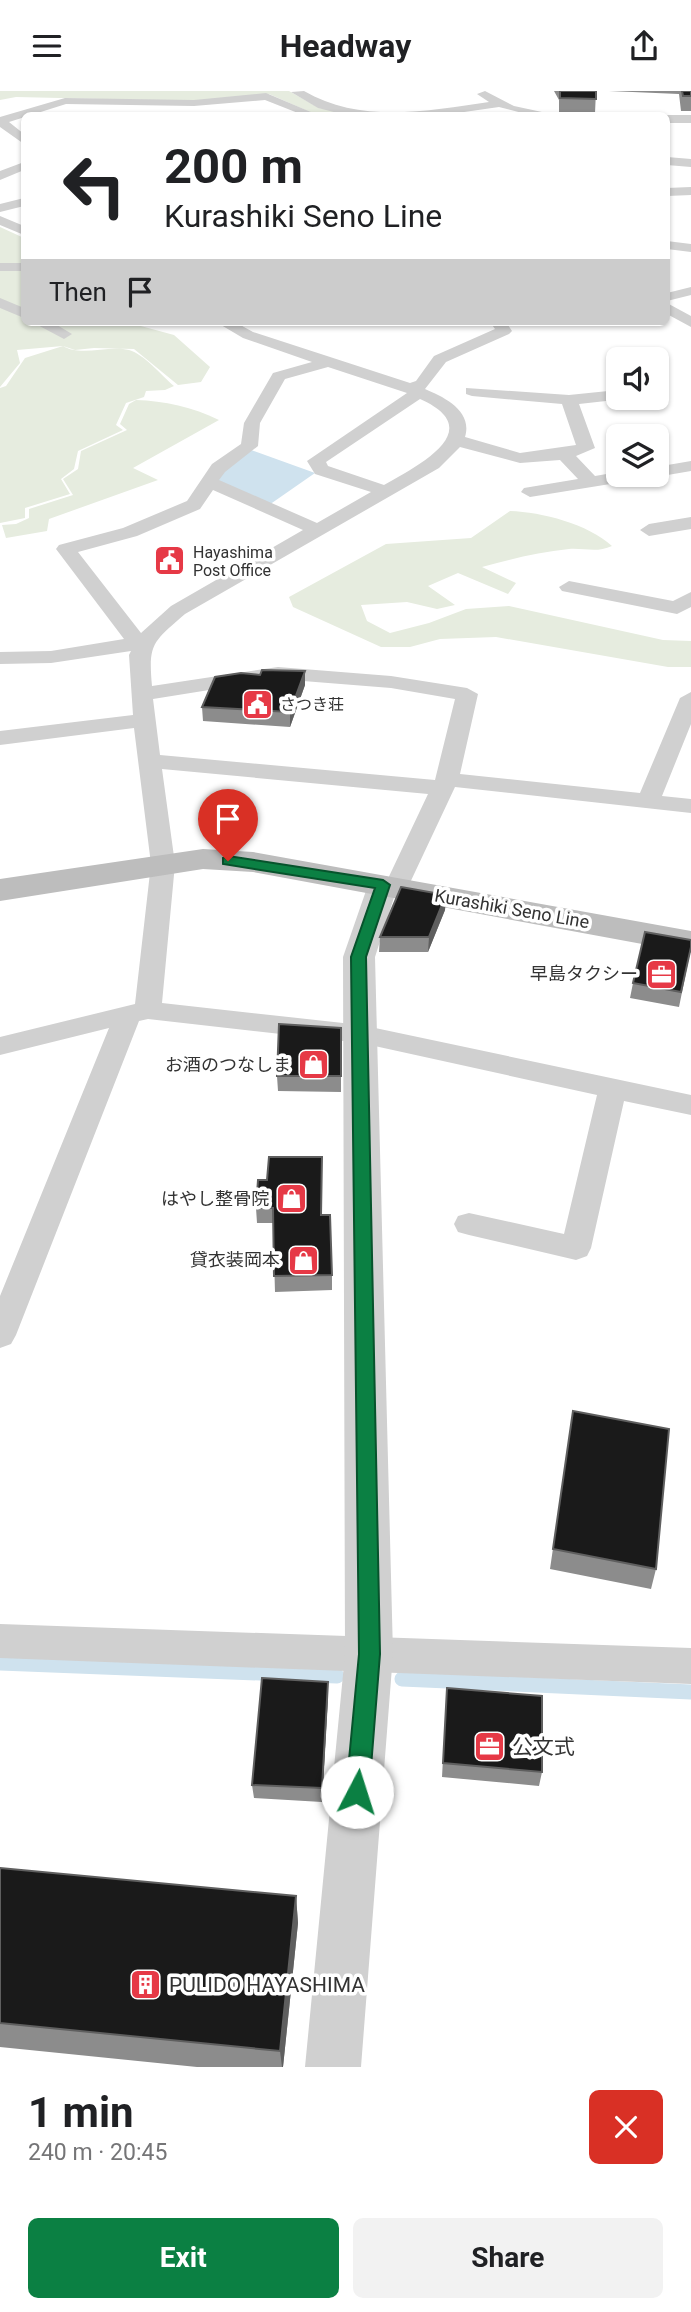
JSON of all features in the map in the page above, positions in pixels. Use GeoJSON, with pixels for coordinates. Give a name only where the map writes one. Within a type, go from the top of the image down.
{"type":"FeatureCollection","features":[{"type":"Feature","properties":{"kind":"main road","name":"Kurashiki Seno Line"},"geometry":{"type":"LineString","coordinates":[[0,890],[203,859],[253,862],[691,942]]}},
{"type":"Feature","properties":{"kind":"street"},"geometry":{"type":"LineString","coordinates":[[295,91],[324,107],[352,112]]}},
{"type":"Feature","properties":{"kind":"street"},"geometry":{"type":"LineString","coordinates":[[478,91],[499,104],[536,112]]}},
{"type":"Feature","properties":{"kind":"street"},"geometry":{"type":"LineString","coordinates":[[27,112],[65,101],[194,103],[266,96],[305,112]]}},
{"type":"Feature","properties":{"kind":"street"},"geometry":{"type":"LineString","coordinates":[[167,112],[194,103]]}},
{"type":"Feature","properties":{"kind":"street"},"geometry":{"type":"LineString","coordinates":[[448,112],[499,104]]}},
{"type":"Feature","properties":{"kind":"street"},"geometry":{"type":"LineString","coordinates":[[30,111],[35,112]]}},
{"type":"Feature","properties":{"kind":"street"},"geometry":{"type":"LineString","coordinates":[[0,121],[21,114]]}},
{"type":"Feature","properties":{"kind":"street"},"geometry":{"type":"LineString","coordinates":[[670,119],[691,119]]}},
{"type":"Feature","properties":{"kind":"street"},"geometry":{"type":"LineString","coordinates":[[0,121],[21,138]]}},
{"type":"Feature","properties":{"kind":"street"},"geometry":{"type":"LineString","coordinates":[[670,160],[691,163]]}},
{"type":"Feature","properties":{"kind":"street"},"geometry":{"type":"LineString","coordinates":[[0,176],[21,167]]}},
{"type":"Feature","properties":{"kind":"street"},"geometry":{"type":"LineString","coordinates":[[670,192],[691,191]]}},
{"type":"Feature","properties":{"kind":"street"},"geometry":{"type":"LineString","coordinates":[[0,208],[21,203]]}},
{"type":"Feature","properties":{"kind":"street"},"geometry":{"type":"LineString","coordinates":[[0,220],[21,230]]}},
{"type":"Feature","properties":{"kind":"street"},"geometry":{"type":"LineString","coordinates":[[670,245],[691,248]]}},
{"type":"Feature","properties":{"kind":"street"},"geometry":{"type":"LineString","coordinates":[[0,267],[21,267]]}},
{"type":"Feature","properties":{"kind":"street"},"geometry":{"type":"LineString","coordinates":[[670,296],[691,291]]}},
{"type":"Feature","properties":{"kind":"street"},"geometry":{"type":"LineString","coordinates":[[0,303],[21,313]]}},
{"type":"Feature","properties":{"kind":"street"},"geometry":{"type":"LineString","coordinates":[[670,310],[691,322]]}},
{"type":"Feature","properties":{"kind":"street"},"geometry":{"type":"LineString","coordinates":[[48,326],[64,334]]}},
{"type":"Feature","properties":{"kind":"street"},"geometry":{"type":"LineString","coordinates":[[0,1335],[138,1013],[163,864],[144,720],[139,655],[142,642],[178,610],[433,464],[458,433],[456,417],[445,404],[415,391],[248,335],[231,326]]}},
{"type":"Feature","properties":{"kind":"street"},"geometry":{"type":"LineString","coordinates":[[385,491],[321,470],[316,461],[415,391],[440,359],[503,331],[501,326]]}},
{"type":"Feature","properties":{"kind":"street"},"geometry":{"type":"LineString","coordinates":[[142,642],[66,549],[130,532],[194,505],[218,468],[249,446],[252,423],[279,376],[328,362]]}},
{"type":"Feature","properties":{"kind":"street"},"geometry":{"type":"LineString","coordinates":[[445,404],[472,391],[484,375]]}},
{"type":"Feature","properties":{"kind":"street"},"geometry":{"type":"LineString","coordinates":[[472,391],[569,400],[606,396]]}},
{"type":"Feature","properties":{"kind":"street"},"geometry":{"type":"LineString","coordinates":[[455,440],[520,458],[564,454],[586,448],[569,400]]}},
{"type":"Feature","properties":{"kind":"street"},"geometry":{"type":"LineString","coordinates":[[564,454],[591,482]]}},
{"type":"Feature","properties":{"kind":"street"},"geometry":{"type":"LineString","coordinates":[[669,470],[691,466]]}},
{"type":"Feature","properties":{"kind":"street"},"geometry":{"type":"LineString","coordinates":[[669,475],[683,484]]}},
{"type":"Feature","properties":{"kind":"street"},"geometry":{"type":"LineString","coordinates":[[530,492],[606,480]]}},
{"type":"Feature","properties":{"kind":"street"},"geometry":{"type":"LineString","coordinates":[[209,482],[318,530]]}},
{"type":"Feature","properties":{"kind":"street"},"geometry":{"type":"LineString","coordinates":[[649,530],[691,523]]}},
{"type":"Feature","properties":{"kind":"street"},"geometry":{"type":"LineString","coordinates":[[569,587],[677,608],[691,598]]}},
{"type":"Feature","properties":{"kind":"street"},"geometry":{"type":"LineString","coordinates":[[0,658],[51,657],[142,642]]}},
{"type":"Feature","properties":{"kind":"street"},"geometry":{"type":"LineString","coordinates":[[142,694],[278,673],[391,682],[467,694],[445,783],[390,886],[359,957],[369,1654],[333,2067]]}},
{"type":"Feature","properties":{"kind":"street"},"geometry":{"type":"LineString","coordinates":[[648,801],[691,698]]}},
{"type":"Feature","properties":{"kind":"street"},"geometry":{"type":"LineString","coordinates":[[0,739],[144,720]]}},
{"type":"Feature","properties":{"kind":"street"},"geometry":{"type":"LineString","coordinates":[[149,761],[445,783],[691,806]]}},
{"type":"Feature","properties":{"kind":"street"},"geometry":{"type":"LineString","coordinates":[[0,1046],[138,1013],[360,1034],[691,1105]]}},
{"type":"Feature","properties":{"kind":"street"},"geometry":{"type":"LineString","coordinates":[[469,1224],[576,1248],[613,1088]]}},
{"type":"Feature","properties":{"kind":"street"},"geometry":{"type":"LineString","coordinates":[[0,1641],[691,1666]]}},
{"type":"Feature","properties":{"kind":"shaded area"},"geometry":{"type":"Polygon","coordinates":[[[0,91],[289,91],[319,108],[345,112],[310,112],[269,94],[192,101],[16,97],[0,100],[0,91]]]}},
{"type":"Feature","properties":{"kind":"shaded area"},"geometry":{"type":"Polygon","coordinates":[[[0,227],[21,237],[21,326],[141,326],[174,335],[210,367],[201,382],[178,385],[134,349],[75,350],[63,346],[17,350],[20,363],[0,387],[0,227]]]}},
{"type":"Feature","properties":{"kind":"shaded area"},"geometry":{"type":"Polygon","coordinates":[[[63,346],[78,351],[121,349],[135,352],[174,386],[165,390],[146,391],[144,397],[126,403],[116,425],[123,430],[78,451],[74,469],[61,479],[70,494],[25,508],[25,518],[0,523],[0,388],[6,386],[25,358],[63,346]]]}},
{"type":"Feature","properties":{"kind":"shaded area"},"geometry":{"type":"Polygon","coordinates":[[[136,400],[178,405],[219,420],[133,468],[158,480],[49,519],[47,531],[6,538],[2,525],[16,524],[29,518],[29,509],[73,495],[63,479],[78,469],[81,451],[127,430],[120,424],[129,404],[136,400]]]}},
{"type":"Feature","properties":{"kind":"shaded area"},"geometry":{"type":"Polygon","coordinates":[[[510,511],[564,521],[590,531],[612,546],[596,550],[569,549],[547,552],[482,567],[516,583],[508,594],[458,573],[428,586],[455,605],[437,609],[407,602],[361,605],[367,621],[390,633],[429,623],[466,609],[509,606],[663,640],[691,641],[691,667],[668,667],[496,637],[440,639],[410,647],[381,647],[293,607],[289,597],[386,544],[471,538],[510,511]]]}},
{"type":"Feature","properties":{"kind":"water"},"geometry":{"type":"Polygon","coordinates":[[[251,450],[315,473],[269,505],[217,480],[224,468],[251,450]]]}},
{"type":"Feature","properties":{"kind":"building"},"geometry":{"type":"Polygon","coordinates":[[[560,91],[596,91],[596,99],[560,98],[560,91]]]}},
{"type":"Feature","properties":{"kind":"building"},"geometry":{"type":"Polygon","coordinates":[[[682,91],[691,91],[691,96],[683,96],[682,91]]]}},
{"type":"Feature","properties":{"kind":"building"},"geometry":{"type":"Polygon","coordinates":[[[262,670],[305,671],[290,712],[202,707],[215,677],[241,673],[260,675],[262,670]]]}},
{"type":"Feature","properties":{"kind":"building"},"geometry":{"type":"Polygon","coordinates":[[[401,887],[446,895],[429,937],[380,937],[401,887]]]}},
{"type":"Feature","properties":{"kind":"building"},"geometry":{"type":"Polygon","coordinates":[[[645,932],[691,940],[681,992],[633,983],[645,932]]]}},
{"type":"Feature","properties":{"kind":"building"},"geometry":{"type":"Polygon","coordinates":[[[279,1024],[341,1028],[341,1076],[277,1076],[279,1024]]]}},
{"type":"Feature","properties":{"kind":"building"},"geometry":{"type":"Polygon","coordinates":[[[269,1157],[322,1157],[321,1215],[330,1215],[332,1275],[274,1276],[273,1208],[256,1208],[258,1180],[267,1180],[269,1157]]]}},
{"type":"Feature","properties":{"kind":"building"},"geometry":{"type":"Polygon","coordinates":[[[573,1411],[669,1429],[656,1569],[553,1549],[573,1411]]]}},
{"type":"Feature","properties":{"kind":"building"},"geometry":{"type":"Polygon","coordinates":[[[262,1678],[328,1682],[322,1788],[252,1785],[262,1678]]]}},
{"type":"Feature","properties":{"kind":"building"},"geometry":{"type":"Polygon","coordinates":[[[447,1688],[542,1696],[542,1772],[443,1763],[447,1688]]]}},
{"type":"Feature","properties":{"kind":"building","name":"PULIDO HAYASHIMA"},"geometry":{"type":"Polygon","coordinates":[[[0,1868],[296,1896],[280,2051],[0,2023],[0,1868]]]}},
{"type":"Feature","properties":{"kind":"waterway"},"geometry":{"type":"LineString","coordinates":[[0,1663],[337,1676]]}},
{"type":"Feature","properties":{"kind":"waterway"},"geometry":{"type":"LineString","coordinates":[[402,1679],[691,1692]]}},
{"type":"Feature","properties":{"kind":"place","name":"Hayashima Post Office"},"geometry":{"type":"Point","coordinates":[170,561]}},
{"type":"Feature","properties":{"kind":"place","name":"さつき荘"},"geometry":{"type":"Point","coordinates":[257,704]}},
{"type":"Feature","properties":{"kind":"place","name":"早島タクシー"},"geometry":{"type":"Point","coordinates":[661,974]}},
{"type":"Feature","properties":{"kind":"place","name":"お酒のつなしま"},"geometry":{"type":"Point","coordinates":[314,1065]}},
{"type":"Feature","properties":{"kind":"place","name":"はやし整骨院"},"geometry":{"type":"Point","coordinates":[292,1199]}},
{"type":"Feature","properties":{"kind":"place","name":"貸衣装岡本"},"geometry":{"type":"Point","coordinates":[303,1260]}},
{"type":"Feature","properties":{"kind":"place","name":"公文式"},"geometry":{"type":"Point","coordinates":[489,1747]}},
{"type":"Feature","properties":{"kind":"place","name":"PULIDO HAYASHIMA"},"geometry":{"type":"Point","coordinates":[146,1985]}},
{"type":"Feature","properties":{"kind":"route"},"geometry":{"type":"LineString","coordinates":[[228,861],[253,862],[383,885],[359,957],[369,1654],[357,1792]]}}]}
